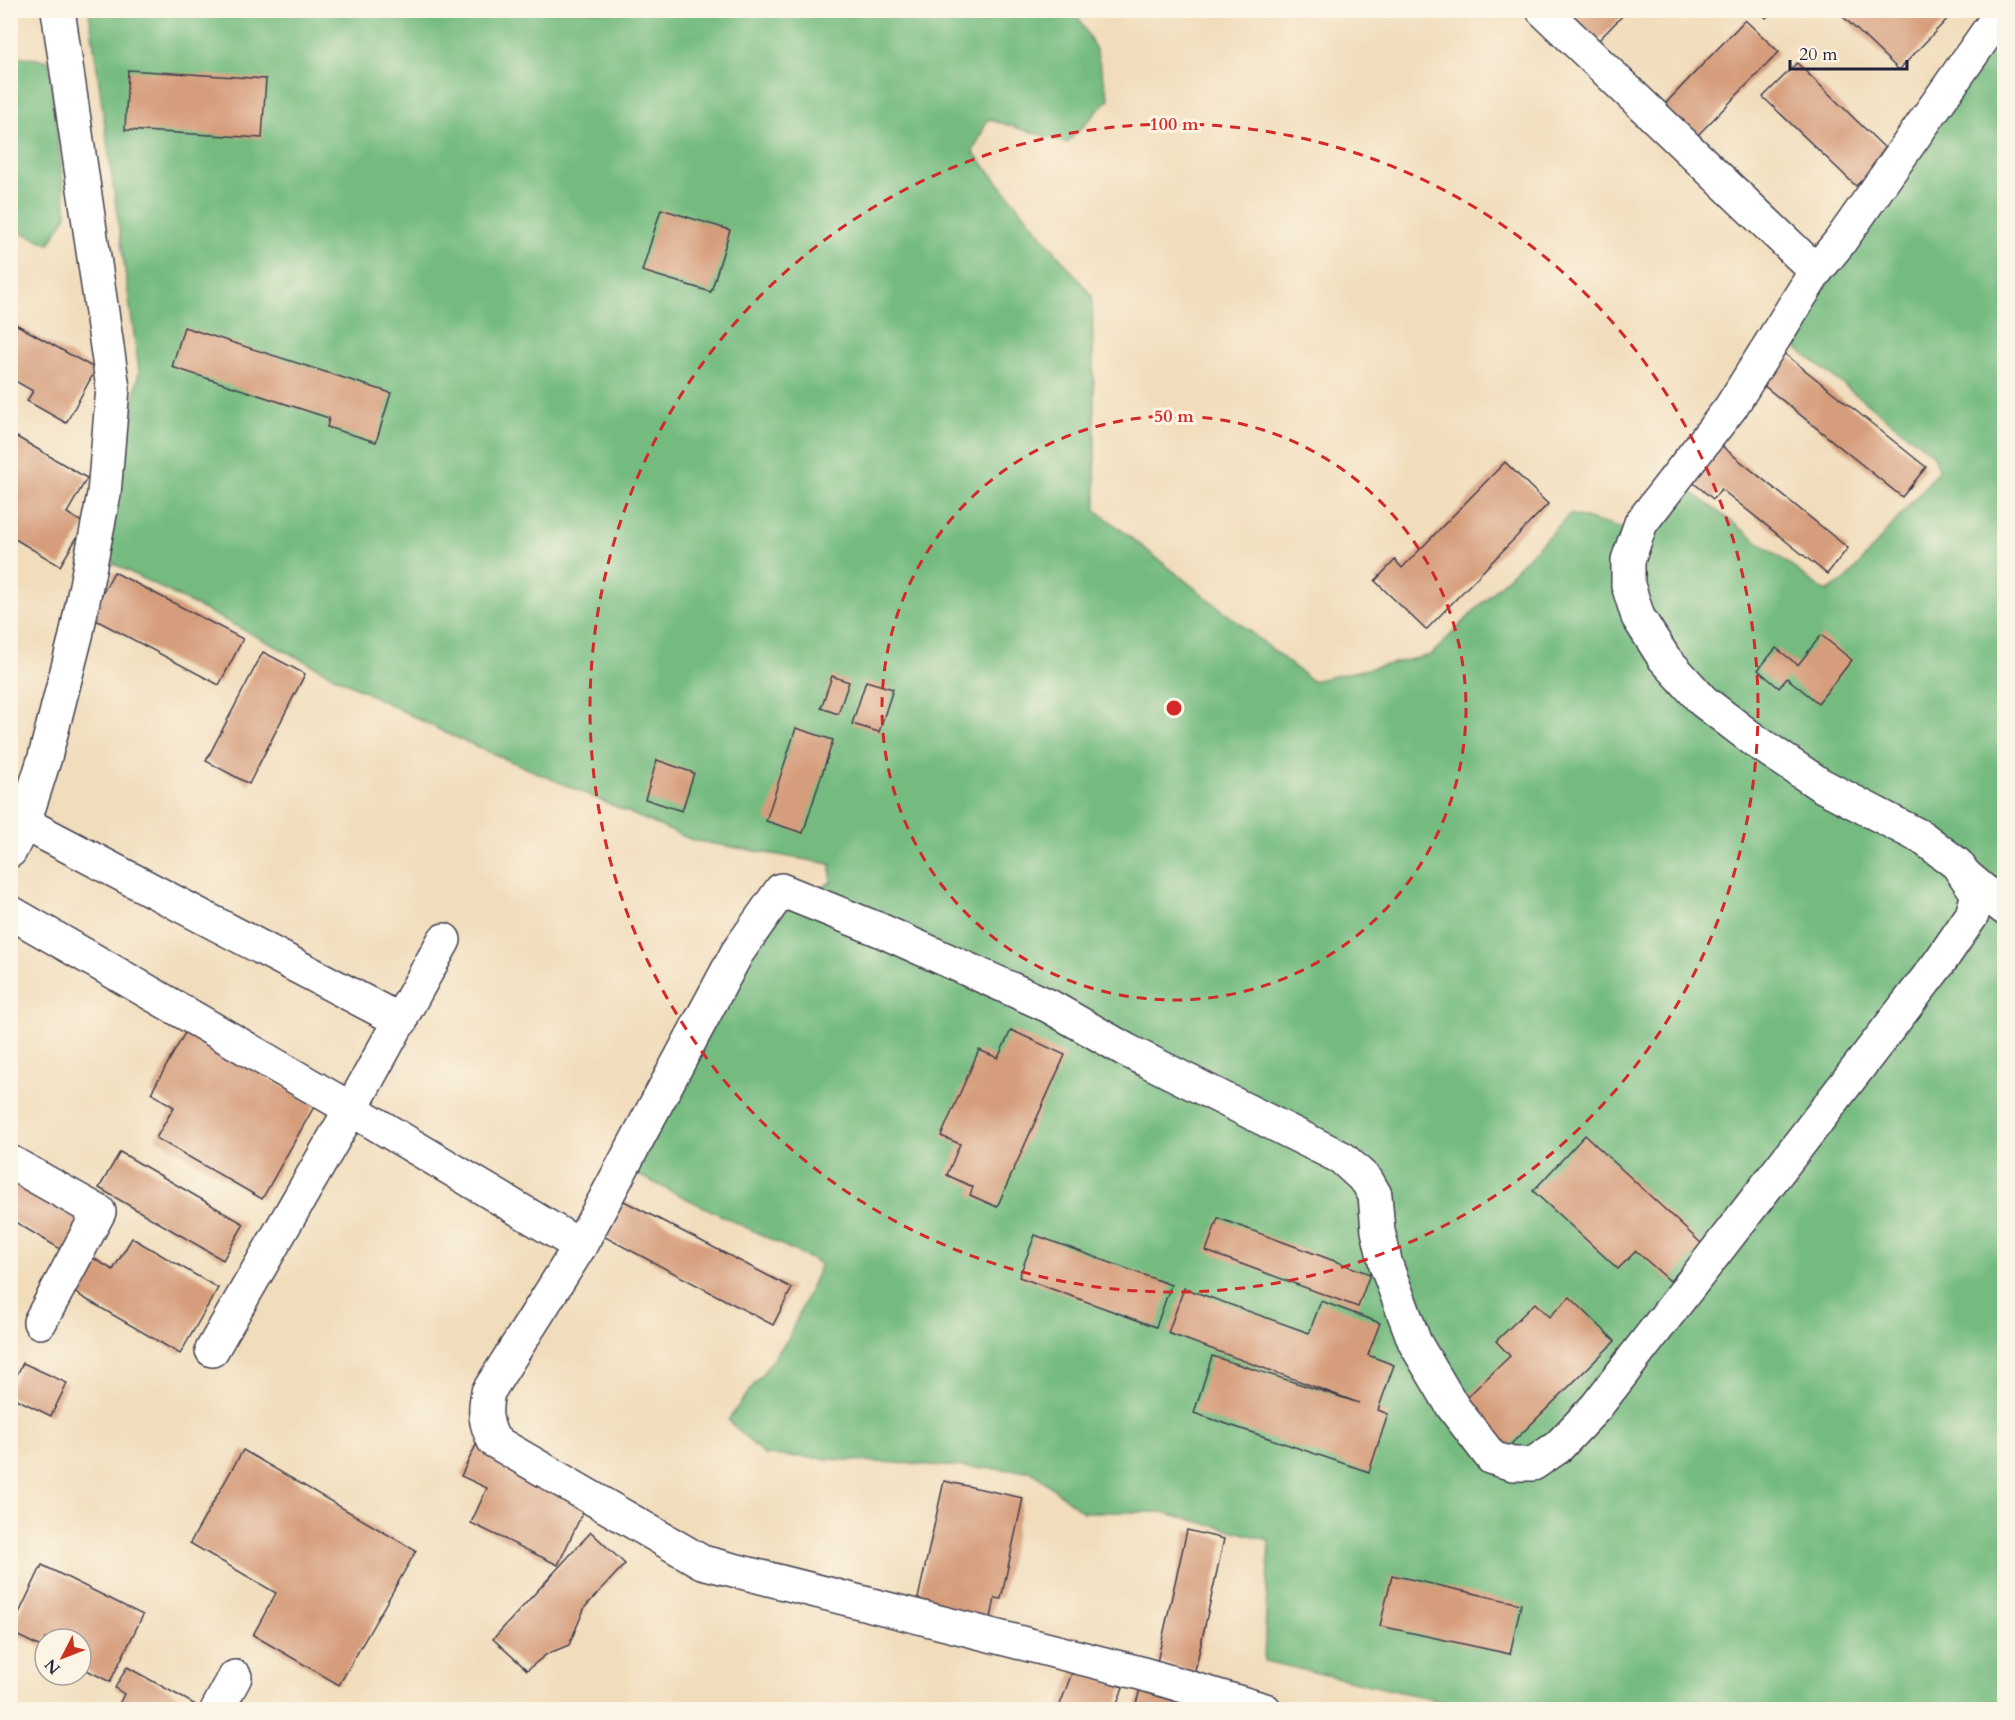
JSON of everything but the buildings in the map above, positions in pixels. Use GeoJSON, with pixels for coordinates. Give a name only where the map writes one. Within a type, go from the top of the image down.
{"type":"FeatureCollection","features":[{"type":"Feature","properties":{"kind":"street"},"geometry":{"type":"LineString","coordinates":[[58,10],[113,388],[104,494],[76,636],[45,757],[17,837],[400,1021]]}},
{"type":"Feature","properties":{"kind":"street"},"geometry":{"type":"LineString","coordinates":[[1543,10],[1816,272]]}},
{"type":"Feature","properties":{"kind":"street"},"geometry":{"type":"LineString","coordinates":[[1265,1710],[1140,1673],[702,1562],[494,1441],[484,1412],[488,1392],[580,1246],[726,972],[781,890],[880,930],[1049,1006],[1126,1050],[1342,1158],[1367,1181],[1375,1195],[1378,1230],[1398,1303],[1415,1343],[1453,1407],[1492,1458],[1513,1464],[1533,1464],[1558,1447],[1596,1407],[1939,963],[1972,915],[1978,894],[1957,864],[1923,838],[1821,785],[1703,702],[1657,648],[1638,617],[1628,585],[1628,560],[1641,523],[1731,407],[1816,272],[2003,10]]}},
{"type":"Feature","properties":{"kind":"street"},"geometry":{"type":"LineString","coordinates":[[1965,875],[2004,908]]}},
{"type":"Feature","properties":{"kind":"street"},"geometry":{"type":"LineString","coordinates":[[10,912],[351,1109],[580,1246]]}},
{"type":"Feature","properties":{"kind":"street"},"geometry":{"type":"LineString","coordinates":[[212,1350],[351,1109],[444,940]]}},
{"type":"Feature","properties":{"kind":"street"},"geometry":{"type":"LineString","coordinates":[[10,1162],[99,1212],[40,1322]]}},
{"type":"Feature","properties":{"kind":"street"},"geometry":{"type":"LineString","coordinates":[[217,1710],[235,1677]]}},
{"type":"Feature","properties":{"kind":"green space"},"geometry":{"type":"Polygon","coordinates":[[[89,11],[1075,11],[1096,50],[1109,99],[1067,143],[988,119],[973,152],[1092,296],[1096,510],[1312,681],[1431,655],[1570,514],[1652,537],[1685,487],[1826,592],[1846,580],[1939,470],[1934,455],[1796,348],[1791,328],[2004,26],[2004,1709],[1476,1709],[1264,1661],[1269,1540],[1162,1512],[1083,1512],[1031,1471],[764,1455],[728,1420],[788,1339],[821,1264],[636,1174],[750,952],[784,911],[831,882],[831,864],[692,840],[448,734],[114,564],[107,546],[139,371],[89,11]]]}},
{"type":"Feature","properties":{"kind":"green space"},"geometry":{"type":"Polygon","coordinates":[[[10,55],[49,61],[67,215],[49,244],[11,228],[10,55]]]}}]}
